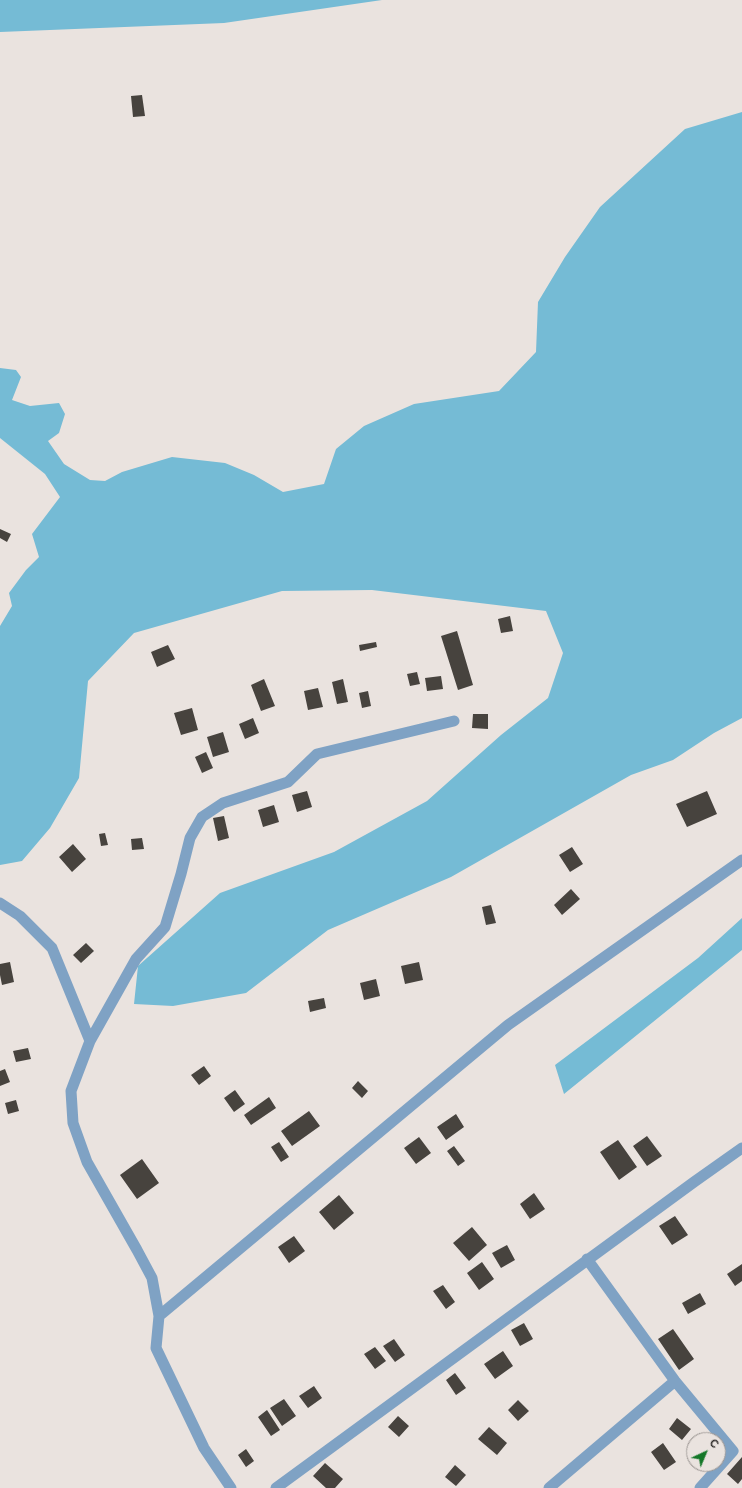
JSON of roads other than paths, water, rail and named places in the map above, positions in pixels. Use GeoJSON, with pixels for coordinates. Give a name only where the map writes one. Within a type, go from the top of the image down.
{"type":"FeatureCollection","features":[{"type":"Feature","properties":{"kind":"street"},"geometry":{"type":"LineString","coordinates":[[231,1488],[204,1448],[156,1348],[159,1316],[152,1278],[87,1162],[73,1123],[71,1091],[90,1041],[136,960],[166,927],[190,838],[202,817],[223,803],[288,782],[317,754],[454,721]]}},
{"type":"Feature","properties":{"kind":"street"},"geometry":{"type":"LineString","coordinates":[[159,1316],[508,1025],[742,860]]}},
{"type":"Feature","properties":{"kind":"street"},"geometry":{"type":"LineString","coordinates":[[0,903],[20,916],[52,948],[90,1041]]}},
{"type":"Feature","properties":{"kind":"street"},"geometry":{"type":"LineString","coordinates":[[276,1488],[742,1148]]}},
{"type":"Feature","properties":{"kind":"street"},"geometry":{"type":"LineString","coordinates":[[588,1259],[675,1381],[733,1451],[700,1488]]}},
{"type":"Feature","properties":{"kind":"street"},"geometry":{"type":"LineString","coordinates":[[549,1488],[675,1381]]}},
{"type":"Feature","properties":{"kind":"water"},"geometry":{"type":"Polygon","coordinates":[[[0,0],[382,0],[224,23],[0,32],[0,0]]]}},
{"type":"Feature","properties":{"kind":"water"},"geometry":{"type":"Polygon","coordinates":[[[742,112],[742,718],[714,733],[673,760],[631,775],[451,877],[328,930],[246,993],[173,1006],[134,1004],[138,966],[220,893],[334,852],[427,801],[501,735],[548,698],[563,653],[546,611],[372,590],[282,591],[134,633],[88,681],[79,778],[50,828],[22,861],[0,865],[0,626],[12,606],[9,593],[26,570],[39,557],[32,534],[60,497],[45,474],[0,438],[0,368],[16,370],[21,377],[12,400],[30,406],[59,403],[65,414],[59,433],[48,441],[64,464],[90,480],[105,481],[122,472],[172,457],[225,463],[254,475],[283,492],[324,484],[336,449],[364,426],[414,404],[499,391],[536,352],[538,302],[565,257],[600,207],[685,129],[742,112]]]}},
{"type":"Feature","properties":{"kind":"water"},"geometry":{"type":"Polygon","coordinates":[[[742,918],[742,950],[564,1094],[555,1065],[698,958],[742,918]]]}}]}
